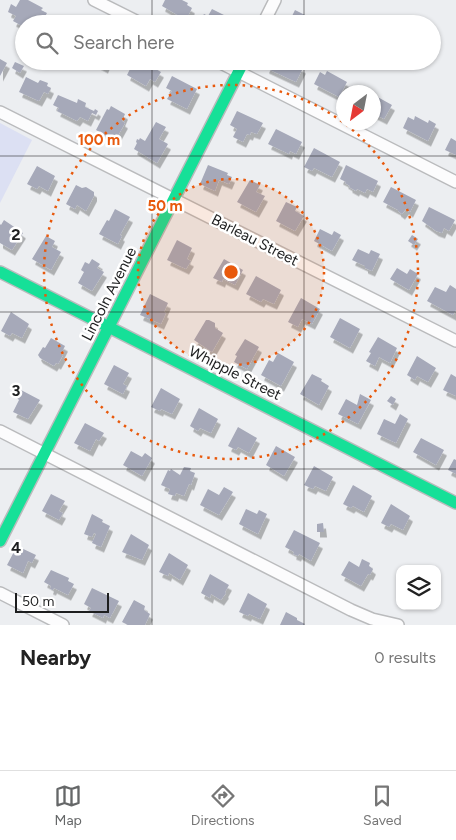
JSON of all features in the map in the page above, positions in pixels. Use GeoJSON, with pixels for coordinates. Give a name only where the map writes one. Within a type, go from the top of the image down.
{"type":"FeatureCollection","features":[{"type":"Feature","properties":{"kind":"street"},"geometry":{"type":"LineString","coordinates":[[94,0],[124,15]]}},
{"type":"Feature","properties":{"kind":"street"},"geometry":{"type":"LineString","coordinates":[[268,15],[275,0]]}},
{"type":"Feature","properties":{"kind":"street","name":"Lincoln Avenue"},"geometry":{"type":"LineString","coordinates":[[0,541],[239,70]]}},
{"type":"Feature","properties":{"kind":"street"},"geometry":{"type":"LineString","coordinates":[[248,70],[456,182]]}},
{"type":"Feature","properties":{"kind":"street","name":"Barleau Street"},"geometry":{"type":"LineString","coordinates":[[0,112],[456,341]]}},
{"type":"Feature","properties":{"kind":"street","name":"Whipple Street"},"geometry":{"type":"LineString","coordinates":[[0,272],[110,326],[456,503]]}},
{"type":"Feature","properties":{"kind":"street"},"geometry":{"type":"LineString","coordinates":[[0,431],[351,610],[372,619],[398,625]]}},
{"type":"Feature","properties":{"kind":"street"},"geometry":{"type":"LineString","coordinates":[[0,593],[63,625]]}},
{"type":"Feature","properties":{"kind":"shaded area"},"geometry":{"type":"Polygon","coordinates":[[[0,123],[32,140],[0,203],[0,123]]]}},
{"type":"Feature","properties":{"kind":"building"},"geometry":{"type":"Polygon","coordinates":[[[20,0],[28,0],[43,8],[41,10],[47,13],[46,15],[15,16],[8,12],[11,4],[16,7],[20,0]]]}},
{"type":"Feature","properties":{"kind":"building"},"geometry":{"type":"Polygon","coordinates":[[[165,0],[182,0],[192,8],[188,15],[177,15],[162,6],[165,0]]]}},
{"type":"Feature","properties":{"kind":"building"},"geometry":{"type":"Polygon","coordinates":[[[212,9],[224,15],[209,15],[212,9]]]}},
{"type":"Feature","properties":{"kind":"building"},"geometry":{"type":"Polygon","coordinates":[[[295,10],[305,15],[292,15],[295,10]]]}},
{"type":"Feature","properties":{"kind":"building"},"geometry":{"type":"Polygon","coordinates":[[[0,59],[7,63],[0,76],[0,59]]]}},
{"type":"Feature","properties":{"kind":"building"},"geometry":{"type":"Polygon","coordinates":[[[130,70],[158,70],[161,72],[155,82],[150,79],[146,86],[127,75],[130,70]]]}},
{"type":"Feature","properties":{"kind":"building"},"geometry":{"type":"Polygon","coordinates":[[[270,70],[302,70],[296,82],[270,70]]]}},
{"type":"Feature","properties":{"kind":"building"},"geometry":{"type":"Polygon","coordinates":[[[327,71],[347,82],[345,85],[336,85],[336,95],[314,84],[320,72],[325,75],[327,71]]]}},
{"type":"Feature","properties":{"kind":"building"},"geometry":{"type":"Polygon","coordinates":[[[172,76],[197,89],[187,109],[167,99],[172,91],[166,88],[172,76]]]}},
{"type":"Feature","properties":{"kind":"building"},"geometry":{"type":"Polygon","coordinates":[[[26,77],[38,83],[40,80],[48,83],[47,86],[51,88],[48,94],[44,92],[39,101],[19,92],[26,77]]]}},
{"type":"Feature","properties":{"kind":"building"},"geometry":{"type":"Polygon","coordinates":[[[58,95],[77,103],[78,99],[86,103],[85,107],[98,111],[96,115],[92,113],[88,121],[80,117],[77,121],[57,111],[59,108],[53,105],[58,95]]]}},
{"type":"Feature","properties":{"kind":"building"},"geometry":{"type":"Polygon","coordinates":[[[381,99],[392,105],[384,119],[381,118],[381,99]]]}},
{"type":"Feature","properties":{"kind":"building"},"geometry":{"type":"Polygon","coordinates":[[[111,106],[125,114],[122,121],[125,123],[115,141],[96,130],[107,109],[109,110],[111,106]]]}},
{"type":"Feature","properties":{"kind":"building"},"geometry":{"type":"Polygon","coordinates":[[[237,111],[263,123],[257,134],[251,132],[250,135],[247,134],[243,142],[233,137],[237,129],[230,125],[237,111]]]}},
{"type":"Feature","properties":{"kind":"building"},"geometry":{"type":"Polygon","coordinates":[[[415,116],[428,123],[429,120],[436,124],[428,141],[403,128],[408,117],[414,120],[415,116]]]}},
{"type":"Feature","properties":{"kind":"building"},"geometry":{"type":"Polygon","coordinates":[[[156,122],[166,127],[159,139],[168,144],[157,163],[134,149],[137,139],[139,140],[140,138],[145,141],[156,122]]]}},
{"type":"Feature","properties":{"kind":"building"},"geometry":{"type":"Polygon","coordinates":[[[276,129],[302,142],[296,154],[290,151],[289,154],[268,144],[276,129]]]}},
{"type":"Feature","properties":{"kind":"building"},"geometry":{"type":"Polygon","coordinates":[[[451,138],[456,141],[456,155],[445,150],[451,138]]]}},
{"type":"Feature","properties":{"kind":"building"},"geometry":{"type":"Polygon","coordinates":[[[314,148],[340,162],[332,177],[314,168],[312,171],[304,167],[314,148]]]}},
{"type":"Feature","properties":{"kind":"building"},"geometry":{"type":"Polygon","coordinates":[[[208,165],[228,173],[227,175],[232,177],[229,184],[219,180],[215,191],[200,184],[208,165]]]}},
{"type":"Feature","properties":{"kind":"building"},"geometry":{"type":"Polygon","coordinates":[[[346,165],[378,181],[373,192],[367,189],[365,193],[357,189],[356,191],[340,179],[346,165]]]}},
{"type":"Feature","properties":{"kind":"building"},"geometry":{"type":"Polygon","coordinates":[[[37,166],[55,176],[48,191],[39,186],[37,189],[27,184],[37,166]]]}},
{"type":"Feature","properties":{"kind":"building"},"geometry":{"type":"Polygon","coordinates":[[[250,180],[260,185],[256,192],[265,196],[256,212],[237,202],[250,180]]]}},
{"type":"Feature","properties":{"kind":"building"},"geometry":{"type":"Polygon","coordinates":[[[76,185],[82,188],[86,187],[94,192],[94,196],[86,211],[77,205],[75,209],[66,204],[76,185]]]}},
{"type":"Feature","properties":{"kind":"building"},"geometry":{"type":"Polygon","coordinates":[[[391,187],[416,200],[410,212],[406,209],[402,214],[383,202],[391,187]]]}},
{"type":"Feature","properties":{"kind":"building"},"geometry":{"type":"Polygon","coordinates":[[[286,202],[297,207],[295,211],[304,216],[295,231],[276,221],[286,202]]]}},
{"type":"Feature","properties":{"kind":"building"},"geometry":{"type":"Polygon","coordinates":[[[429,207],[455,220],[449,231],[444,228],[442,233],[436,231],[422,221],[429,207]]]}},
{"type":"Feature","properties":{"kind":"building"},"geometry":{"type":"Polygon","coordinates":[[[115,209],[130,217],[120,235],[122,236],[118,244],[99,234],[115,209]]]}},
{"type":"Feature","properties":{"kind":"building"},"geometry":{"type":"Polygon","coordinates":[[[4,220],[23,233],[12,250],[0,243],[0,224],[4,220]]]}},
{"type":"Feature","properties":{"kind":"building"},"geometry":{"type":"Polygon","coordinates":[[[320,229],[332,235],[334,231],[341,235],[332,251],[314,241],[320,229]]]}},
{"type":"Feature","properties":{"kind":"building"},"geometry":{"type":"Polygon","coordinates":[[[412,235],[418,239],[414,245],[408,241],[412,235]]]}},
{"type":"Feature","properties":{"kind":"building"},"geometry":{"type":"Polygon","coordinates":[[[46,236],[55,241],[52,247],[61,252],[51,270],[32,259],[46,236]]]}},
{"type":"Feature","properties":{"kind":"building"},"geometry":{"type":"Polygon","coordinates":[[[177,240],[192,248],[187,259],[191,261],[186,269],[167,260],[177,240]]]}},
{"type":"Feature","properties":{"kind":"building"},"geometry":{"type":"Polygon","coordinates":[[[358,249],[369,254],[371,250],[380,254],[372,271],[352,260],[358,249]]]}},
{"type":"Feature","properties":{"kind":"building"},"geometry":{"type":"Polygon","coordinates":[[[92,259],[100,264],[97,268],[104,272],[92,291],[78,283],[84,272],[81,270],[85,262],[89,264],[92,259]]]}},
{"type":"Feature","properties":{"kind":"building"},"geometry":{"type":"Polygon","coordinates":[[[224,259],[243,270],[235,285],[223,279],[222,282],[213,278],[224,259]]]}},
{"type":"Feature","properties":{"kind":"building"},"geometry":{"type":"Polygon","coordinates":[[[397,268],[407,274],[410,269],[418,274],[409,290],[390,279],[397,268]]]}},
{"type":"Feature","properties":{"kind":"building"},"geometry":{"type":"Polygon","coordinates":[[[256,276],[281,290],[274,304],[263,299],[261,302],[246,294],[256,276]]]}},
{"type":"Feature","properties":{"kind":"building"},"geometry":{"type":"Polygon","coordinates":[[[450,285],[456,289],[456,310],[453,315],[427,301],[435,287],[446,292],[450,285]]]}},
{"type":"Feature","properties":{"kind":"building"},"geometry":{"type":"Polygon","coordinates":[[[150,294],[168,303],[161,324],[140,315],[150,294]]]}},
{"type":"Feature","properties":{"kind":"building"},"geometry":{"type":"Polygon","coordinates":[[[301,298],[320,309],[312,324],[302,319],[298,327],[288,322],[301,298]]]}},
{"type":"Feature","properties":{"kind":"building"},"geometry":{"type":"Polygon","coordinates":[[[11,312],[29,324],[22,338],[12,333],[10,336],[1,331],[11,312]]]}},
{"type":"Feature","properties":{"kind":"building"},"geometry":{"type":"Polygon","coordinates":[[[340,318],[360,329],[350,348],[330,337],[340,318]]]}},
{"type":"Feature","properties":{"kind":"building"},"geometry":{"type":"Polygon","coordinates":[[[206,320],[215,323],[215,328],[223,333],[212,352],[194,340],[206,320]]]}},
{"type":"Feature","properties":{"kind":"building"},"geometry":{"type":"Polygon","coordinates":[[[378,337],[397,348],[390,363],[379,357],[375,366],[366,361],[378,337]]]}},
{"type":"Feature","properties":{"kind":"building"},"geometry":{"type":"Polygon","coordinates":[[[51,338],[65,346],[61,354],[63,355],[58,364],[56,363],[54,366],[38,355],[51,338]]]}},
{"type":"Feature","properties":{"kind":"building"},"geometry":{"type":"Polygon","coordinates":[[[245,339],[259,347],[247,369],[234,362],[237,356],[235,355],[245,339]]]}},
{"type":"Feature","properties":{"kind":"building"},"geometry":{"type":"Polygon","coordinates":[[[278,353],[294,362],[281,386],[261,375],[269,360],[273,362],[278,353]]]}},
{"type":"Feature","properties":{"kind":"building"},"geometry":{"type":"Polygon","coordinates":[[[417,356],[436,368],[428,382],[417,376],[415,380],[407,375],[417,356]]]}},
{"type":"Feature","properties":{"kind":"building"},"geometry":{"type":"Polygon","coordinates":[[[114,365],[129,373],[123,384],[127,386],[123,394],[104,384],[114,365]]]}},
{"type":"Feature","properties":{"kind":"building"},"geometry":{"type":"Polygon","coordinates":[[[312,374],[322,379],[321,381],[329,386],[319,405],[300,394],[312,374]]]}},
{"type":"Feature","properties":{"kind":"building"},"geometry":{"type":"Polygon","coordinates":[[[451,374],[456,377],[456,396],[443,390],[451,374]]]}},
{"type":"Feature","properties":{"kind":"building"},"geometry":{"type":"Polygon","coordinates":[[[161,388],[180,399],[172,414],[151,407],[161,388]]]}},
{"type":"Feature","properties":{"kind":"building"},"geometry":{"type":"Polygon","coordinates":[[[21,390],[40,400],[28,419],[13,412],[19,400],[17,398],[21,390]]]}},
{"type":"Feature","properties":{"kind":"building"},"geometry":{"type":"Polygon","coordinates":[[[360,394],[371,400],[358,424],[338,414],[346,399],[357,405],[360,394]]]}},
{"type":"Feature","properties":{"kind":"building"},"geometry":{"type":"Polygon","coordinates":[[[391,396],[396,399],[393,405],[387,401],[391,396]]]}},
{"type":"Feature","properties":{"kind":"building"},"geometry":{"type":"Polygon","coordinates":[[[199,408],[218,419],[211,433],[200,428],[198,431],[190,426],[199,408]]]}},
{"type":"Feature","properties":{"kind":"building"},"geometry":{"type":"Polygon","coordinates":[[[400,414],[408,419],[396,443],[377,434],[384,419],[395,424],[400,414]]]}},
{"type":"Feature","properties":{"kind":"building"},"geometry":{"type":"Polygon","coordinates":[[[85,423],[104,433],[99,441],[96,439],[90,451],[74,443],[85,423]]]}},
{"type":"Feature","properties":{"kind":"building"},"geometry":{"type":"Polygon","coordinates":[[[238,427],[257,438],[249,453],[238,447],[236,450],[228,446],[238,427]]]}},
{"type":"Feature","properties":{"kind":"building"},"geometry":{"type":"Polygon","coordinates":[[[421,438],[444,450],[436,465],[413,452],[421,438]]]}},
{"type":"Feature","properties":{"kind":"building"},"geometry":{"type":"Polygon","coordinates":[[[276,446],[295,457],[284,476],[266,465],[276,446]]]}},
{"type":"Feature","properties":{"kind":"building"},"geometry":{"type":"Polygon","coordinates":[[[131,451],[142,457],[145,453],[152,458],[142,476],[123,465],[131,451]]]}},
{"type":"Feature","properties":{"kind":"building"},"geometry":{"type":"Polygon","coordinates":[[[454,459],[456,460],[456,474],[448,470],[454,459]]]}},
{"type":"Feature","properties":{"kind":"building"},"geometry":{"type":"Polygon","coordinates":[[[314,466],[333,477],[326,491],[315,486],[313,489],[304,485],[314,466]]]}},
{"type":"Feature","properties":{"kind":"building"},"geometry":{"type":"Polygon","coordinates":[[[184,467],[191,468],[190,471],[195,473],[191,485],[189,484],[184,496],[176,493],[175,496],[168,494],[170,489],[161,485],[168,470],[170,471],[171,469],[180,475],[184,467]]]}},
{"type":"Feature","properties":{"kind":"building"},"geometry":{"type":"Polygon","coordinates":[[[353,485],[372,496],[364,512],[353,506],[351,508],[343,504],[353,485]]]}},
{"type":"Feature","properties":{"kind":"building"},"geometry":{"type":"Polygon","coordinates":[[[224,487],[233,492],[219,515],[200,505],[208,489],[219,495],[224,487]]]}},
{"type":"Feature","properties":{"kind":"building"},"geometry":{"type":"Polygon","coordinates":[[[51,494],[65,501],[59,511],[63,513],[59,520],[42,511],[51,494]]]}},
{"type":"Feature","properties":{"kind":"building"},"geometry":{"type":"Polygon","coordinates":[[[391,504],[410,516],[403,530],[391,524],[389,527],[381,523],[391,504]]]}},
{"type":"Feature","properties":{"kind":"building"},"geometry":{"type":"Polygon","coordinates":[[[246,509],[257,514],[259,510],[267,514],[258,534],[239,524],[246,509]]]}},
{"type":"Feature","properties":{"kind":"building"},"geometry":{"type":"Polygon","coordinates":[[[92,514],[110,526],[101,547],[92,543],[96,534],[94,533],[92,537],[84,534],[92,514]]]}},
{"type":"Feature","properties":{"kind":"building"},"geometry":{"type":"Polygon","coordinates":[[[323,523],[324,532],[317,532],[317,524],[323,523]]]}},
{"type":"Feature","properties":{"kind":"building"},"geometry":{"type":"Polygon","coordinates":[[[294,530],[320,543],[311,561],[299,554],[298,556],[293,554],[294,552],[285,547],[294,530]]]}},
{"type":"Feature","properties":{"kind":"building"},"geometry":{"type":"Polygon","coordinates":[[[131,534],[149,545],[142,560],[122,552],[131,534]]]}},
{"type":"Feature","properties":{"kind":"building"},"geometry":{"type":"Polygon","coordinates":[[[17,546],[36,555],[32,563],[28,561],[23,573],[7,565],[17,546]]]}},
{"type":"Feature","properties":{"kind":"building"},"geometry":{"type":"Polygon","coordinates":[[[169,553],[188,565],[180,580],[169,573],[168,576],[159,572],[169,553]]]}},
{"type":"Feature","properties":{"kind":"building"},"geometry":{"type":"Polygon","coordinates":[[[362,559],[370,563],[369,566],[373,569],[361,586],[341,575],[349,561],[359,567],[362,559]]]}},
{"type":"Feature","properties":{"kind":"building"},"geometry":{"type":"Polygon","coordinates":[[[51,570],[69,578],[68,581],[74,584],[68,595],[54,588],[53,590],[50,589],[51,586],[44,582],[51,570]]]}},
{"type":"Feature","properties":{"kind":"building"},"geometry":{"type":"Polygon","coordinates":[[[210,574],[229,585],[221,600],[211,594],[210,598],[201,593],[210,574]]]}},
{"type":"Feature","properties":{"kind":"building"},"geometry":{"type":"Polygon","coordinates":[[[92,588],[119,601],[110,618],[104,615],[103,618],[89,611],[91,608],[84,604],[92,588]]]}},
{"type":"Feature","properties":{"kind":"building"},"geometry":{"type":"Polygon","coordinates":[[[248,593],[267,604],[260,619],[239,612],[248,593]]]}},
{"type":"Feature","properties":{"kind":"building"},"geometry":{"type":"Polygon","coordinates":[[[134,600],[145,606],[144,610],[150,614],[145,625],[128,625],[122,622],[134,600]]]}},
{"type":"Feature","properties":{"kind":"building"},"geometry":{"type":"Polygon","coordinates":[[[286,612],[297,618],[297,620],[305,624],[280,625],[286,612]]]}},
{"type":"Feature","properties":{"kind":"traffic: fast"},"geometry":{"type":"LineString","coordinates":[[0,541],[239,70]]}},
{"type":"Feature","properties":{"kind":"traffic: fast"},"geometry":{"type":"LineString","coordinates":[[0,272],[456,503]]}}]}
